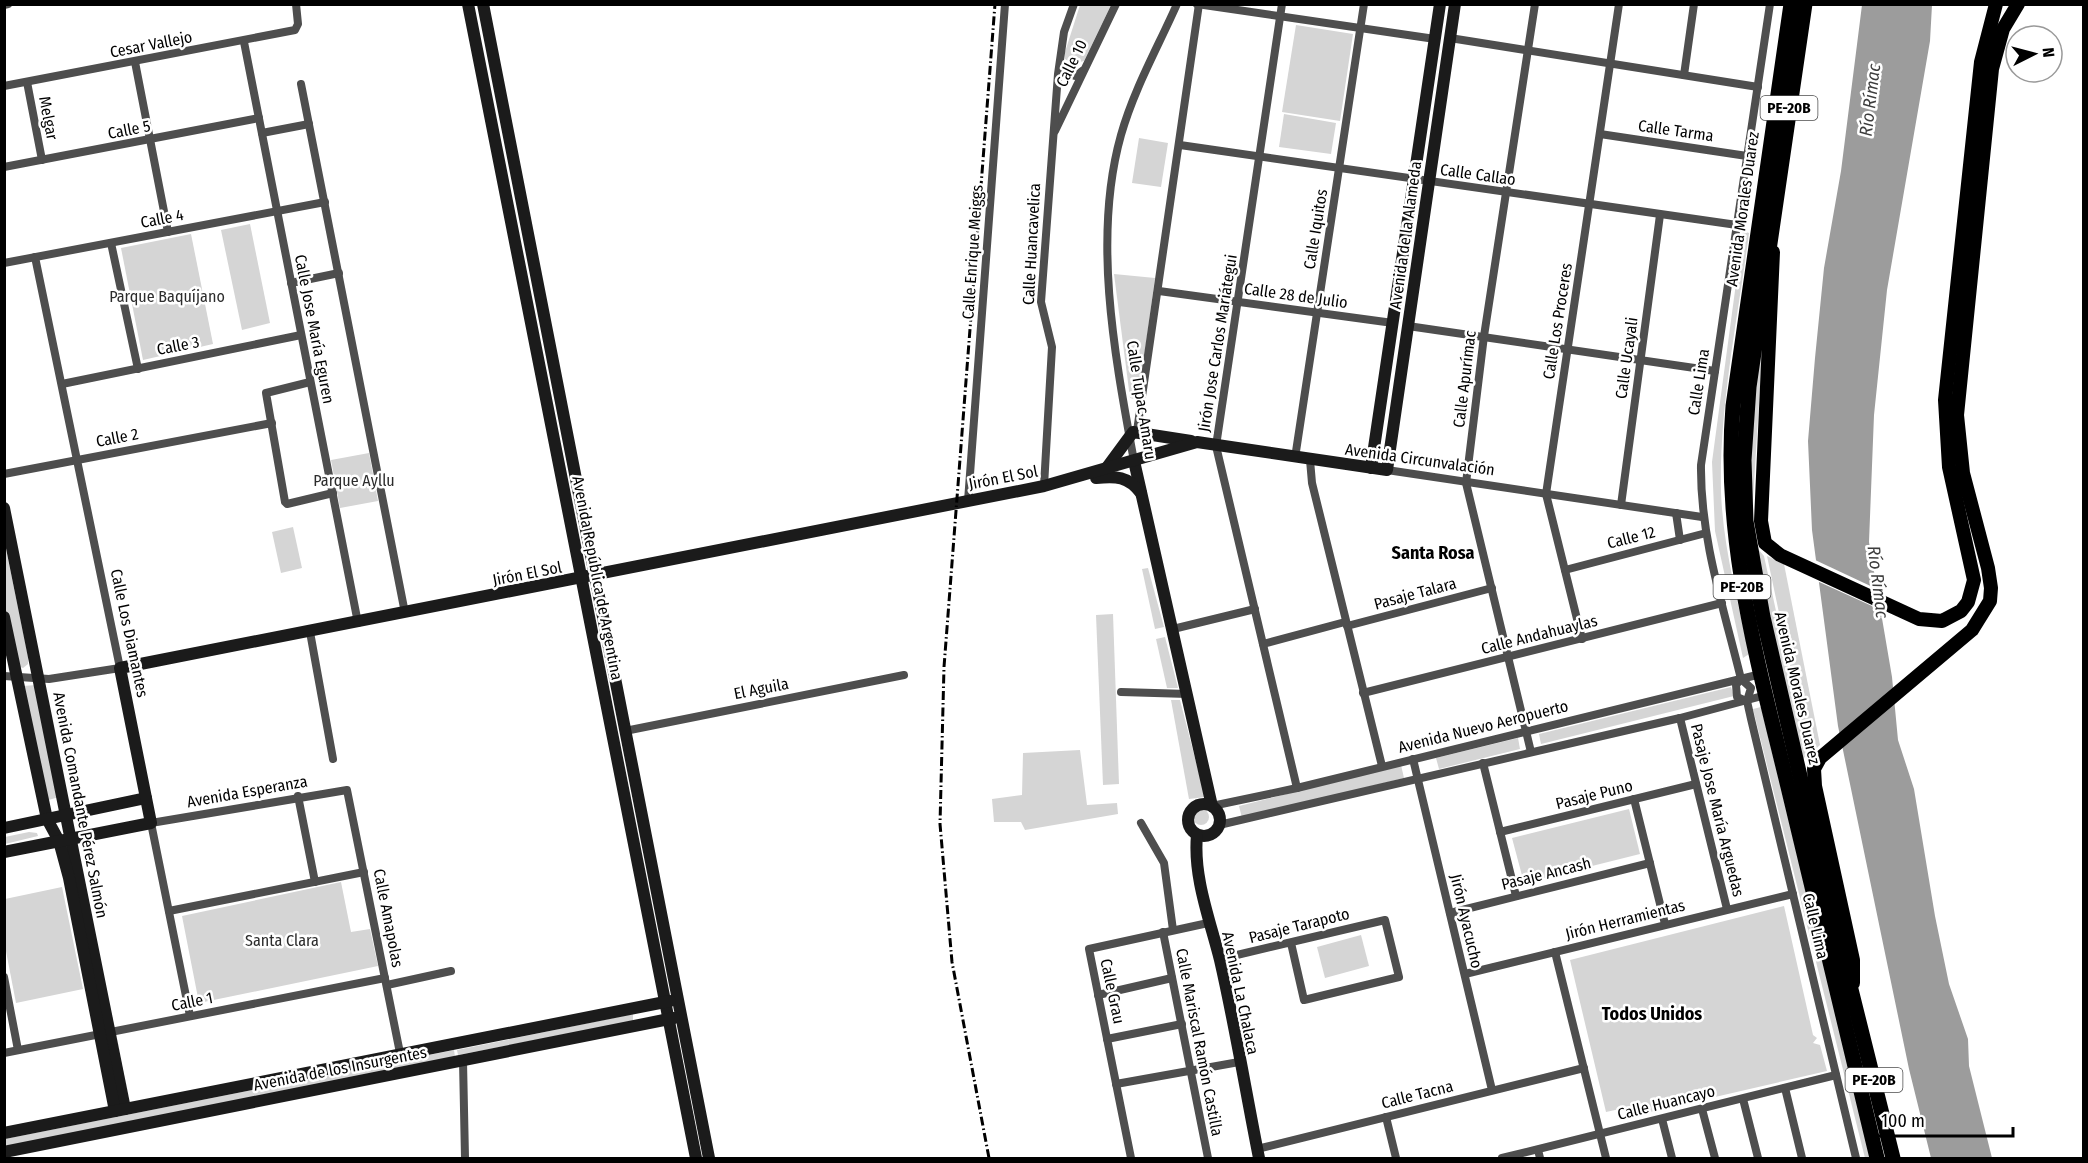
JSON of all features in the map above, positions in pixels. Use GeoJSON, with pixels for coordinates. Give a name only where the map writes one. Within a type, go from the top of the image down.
{"type":"FeatureCollection","features":[{"type":"Feature","properties":{"kind":"highway","name":"Avenida Morales Duarez"},"geometry":{"type":"LineString","coordinates":[[1791,4],[1747,295],[1731,435],[1735,541],[1761,674],[1877,1158]]}},
{"type":"Feature","properties":{"kind":"highway","name":"Avenida Morales Duarez"},"geometry":{"type":"LineString","coordinates":[[1805,4],[1749,387],[1744,460],[1746,520],[1762,617],[1893,1158]]}},
{"type":"Feature","properties":{"kind":"main road","name":"Avenida República de Argentina"},"geometry":{"type":"LineString","coordinates":[[468,4],[696,1158]]}},
{"type":"Feature","properties":{"kind":"main road","name":"Avenida República de Argentina"},"geometry":{"type":"LineString","coordinates":[[483,4],[709,1158]]}},
{"type":"Feature","properties":{"kind":"main road","name":"Avenida de la Alameda"},"geometry":{"type":"LineString","coordinates":[[1371,468],[1440,4]]}},
{"type":"Feature","properties":{"kind":"main road","name":"Avenida de la Alameda"},"geometry":{"type":"LineString","coordinates":[[1387,470],[1455,4]]}},
{"type":"Feature","properties":{"kind":"main road"},"geometry":{"type":"LineString","coordinates":[[1773,212],[1774,283],[1761,531],[1771,549],[1800,564],[1919,619],[1942,621],[1960,611],[1968,602],[1974,580],[1949,467],[1945,400],[1981,62],[1996,4]]}},
{"type":"Feature","properties":{"kind":"main road"},"geometry":{"type":"LineString","coordinates":[[1854,1002],[1853,960],[1813,777],[1816,764],[1825,754],[1972,630],[1990,601],[1989,578],[1964,473],[1957,415],[1992,69],[2003,29],[2018,4]]}},
{"type":"Feature","properties":{"kind":"main road"},"geometry":{"type":"LineString","coordinates":[[1105,470],[1133,433],[1197,442]]}},
{"type":"Feature","properties":{"kind":"main road","name":"Avenida Circunvalación"},"geometry":{"type":"LineString","coordinates":[[1134,461],[1197,442],[1387,470]]}},
{"type":"Feature","properties":{"kind":"main road","name":"Jirón El Sol"},"geometry":{"type":"LineString","coordinates":[[120,668],[405,614],[1044,486],[1076,479],[1134,461]]}},
{"type":"Feature","properties":{"kind":"main road","name":"Calle Tupac Amaru"},"geometry":{"type":"LineString","coordinates":[[1134,461],[1212,806]]}},
{"type":"Feature","properties":{"kind":"main road","name":"Jirón El Sol"},"geometry":{"type":"LineString","coordinates":[[1076,479],[1121,477],[1134,485],[1141,494]]}},
{"type":"Feature","properties":{"kind":"main road","name":"Avenida Comandante Pérez Salmón"},"geometry":{"type":"LineString","coordinates":[[4,508],[66,815],[67,868],[105,1033],[120,1110]]}},
{"type":"Feature","properties":{"kind":"main road","name":"Avenida Comandante Pérez Salmón"},"geometry":{"type":"LineString","coordinates":[[4,616],[11,676],[47,819],[65,840]]}},
{"type":"Feature","properties":{"kind":"main road","name":"Calle Los Diamantes"},"geometry":{"type":"LineString","coordinates":[[120,668],[151,823]]}},
{"type":"Feature","properties":{"kind":"main road"},"geometry":{"type":"LineString","coordinates":[[4,828],[146,798]]}},
{"type":"Feature","properties":{"kind":"main road"},"geometry":{"type":"LineString","coordinates":[[1199,804],[1212,806],[1219,814],[1220,825],[1208,836],[1197,835],[1190,828],[1189,813],[1199,804]]}},
{"type":"Feature","properties":{"kind":"main road"},"geometry":{"type":"LineString","coordinates":[[4,852],[151,823]]}},
{"type":"Feature","properties":{"kind":"main road","name":"Avenida La Chalaca"},"geometry":{"type":"LineString","coordinates":[[1197,835],[1195,854],[1208,923],[1220,960],[1258,1154]]}},
{"type":"Feature","properties":{"kind":"main road","name":"Avenida de los Insurgentes"},"geometry":{"type":"LineString","coordinates":[[4,1133],[678,999]]}},
{"type":"Feature","properties":{"kind":"main road","name":"Avenida de los Insurgentes"},"geometry":{"type":"LineString","coordinates":[[4,1152],[681,1017]]}},
{"type":"Feature","properties":{"kind":"street","name":"Cesar Vallejo"},"geometry":{"type":"LineString","coordinates":[[4,86],[244,42],[295,30],[298,24],[296,4]]}},
{"type":"Feature","properties":{"kind":"street","name":"Calle Enrique Meiggs"},"geometry":{"type":"LineString","coordinates":[[968,501],[1005,4]]}},
{"type":"Feature","properties":{"kind":"street","name":"Calle Huancavelica"},"geometry":{"type":"LineString","coordinates":[[1044,486],[1052,347],[1041,302],[1059,63],[1064,32],[1074,4]]}},
{"type":"Feature","properties":{"kind":"street","name":"Calle 10"},"geometry":{"type":"LineString","coordinates":[[1053,135],[1116,4]]}},
{"type":"Feature","properties":{"kind":"street","name":"Calle Tupac Amaru"},"geometry":{"type":"LineString","coordinates":[[1134,461],[1133,433],[1111,294],[1107,237],[1109,205],[1124,125],[1177,4]]}},
{"type":"Feature","properties":{"kind":"street","name":"Jirón Jose Carlos Mariátegui"},"geometry":{"type":"LineString","coordinates":[[1282,4],[1216,446],[1297,788]]}},
{"type":"Feature","properties":{"kind":"street","name":"Calle Iquitos"},"geometry":{"type":"LineString","coordinates":[[1295,458],[1364,4]]}},
{"type":"Feature","properties":{"kind":"street","name":"Calle Apurímac"},"geometry":{"type":"LineString","coordinates":[[1531,752],[1466,483],[1484,336],[1535,4]]}},
{"type":"Feature","properties":{"kind":"street","name":"Calle Los Proceres"},"geometry":{"type":"LineString","coordinates":[[1582,639],[1546,494],[1619,4]]}},
{"type":"Feature","properties":{"kind":"street"},"geometry":{"type":"LineString","coordinates":[[1684,75],[1694,4]]}},
{"type":"Feature","properties":{"kind":"street","name":"Calle Lima"},"geometry":{"type":"LineString","coordinates":[[1770,4],[1701,465],[1702,517],[1741,679],[1751,688],[1747,701],[1856,1158]]}},
{"type":"Feature","properties":{"kind":"street"},"geometry":{"type":"LineString","coordinates":[[1199,5],[1435,39]]}},
{"type":"Feature","properties":{"kind":"street","name":"Calle Tupac Amaru"},"geometry":{"type":"LineString","coordinates":[[1133,433],[1159,291],[1199,5]]}},
{"type":"Feature","properties":{"kind":"street"},"geometry":{"type":"LineString","coordinates":[[1450,38],[1758,87]]}},
{"type":"Feature","properties":{"kind":"street","name":"Calle Jose María Eguren"},"geometry":{"type":"LineString","coordinates":[[244,42],[358,623]]}},
{"type":"Feature","properties":{"kind":"street"},"geometry":{"type":"LineString","coordinates":[[135,62],[168,232]]}},
{"type":"Feature","properties":{"kind":"street"},"geometry":{"type":"LineString","coordinates":[[1059,63],[1062,73],[1066,75],[1076,76],[1085,69]]}},
{"type":"Feature","properties":{"kind":"street","name":"Melgar"},"geometry":{"type":"LineString","coordinates":[[27,82],[42,160]]}},
{"type":"Feature","properties":{"kind":"street"},"geometry":{"type":"LineString","coordinates":[[301,84],[405,614]]}},
{"type":"Feature","properties":{"kind":"street","name":"Calle 5"},"geometry":{"type":"LineString","coordinates":[[4,167],[259,118]]}},
{"type":"Feature","properties":{"kind":"street"},"geometry":{"type":"LineString","coordinates":[[262,132],[309,124]]}},
{"type":"Feature","properties":{"kind":"street","name":"Calle Tarma"},"geometry":{"type":"LineString","coordinates":[[1600,134],[1747,156]]}},
{"type":"Feature","properties":{"kind":"street","name":"Calle Callao"},"geometry":{"type":"LineString","coordinates":[[1180,145],[1737,225]]}},
{"type":"Feature","properties":{"kind":"street","name":"Calle 4"},"geometry":{"type":"LineString","coordinates":[[4,263],[325,202]]}},
{"type":"Feature","properties":{"kind":"street","name":"Calle Ucayali"},"geometry":{"type":"LineString","coordinates":[[1621,505],[1660,215]]}},
{"type":"Feature","properties":{"kind":"street"},"geometry":{"type":"LineString","coordinates":[[111,243],[138,369]]}},
{"type":"Feature","properties":{"kind":"street","name":"Calle Los Diamantes"},"geometry":{"type":"LineString","coordinates":[[35,257],[120,668]]}},
{"type":"Feature","properties":{"kind":"street"},"geometry":{"type":"LineString","coordinates":[[291,283],[339,273]]}},
{"type":"Feature","properties":{"kind":"street","name":"Calle 28 de Julio"},"geometry":{"type":"LineString","coordinates":[[1159,291],[1393,323]]}},
{"type":"Feature","properties":{"kind":"street"},"geometry":{"type":"LineString","coordinates":[[1408,326],[1715,371]]}},
{"type":"Feature","properties":{"kind":"street","name":"Calle 3"},"geometry":{"type":"LineString","coordinates":[[62,384],[301,335]]}},
{"type":"Feature","properties":{"kind":"street"},"geometry":{"type":"LineString","coordinates":[[310,382],[267,392],[286,503],[333,494]]}},
{"type":"Feature","properties":{"kind":"street","name":"Calle 2"},"geometry":{"type":"LineString","coordinates":[[4,474],[272,423]]}},
{"type":"Feature","properties":{"kind":"street"},"geometry":{"type":"LineString","coordinates":[[1311,460],[1312,483],[1382,766]]}},
{"type":"Feature","properties":{"kind":"street","name":"Avenida Circunvalación"},"geometry":{"type":"LineString","coordinates":[[1387,470],[1702,517]]}},
{"type":"Feature","properties":{"kind":"street"},"geometry":{"type":"LineString","coordinates":[[1676,513],[1680,540]]}},
{"type":"Feature","properties":{"kind":"street","name":"Calle 12"},"geometry":{"type":"LineString","coordinates":[[1565,570],[1706,533]]}},
{"type":"Feature","properties":{"kind":"street","name":"Pasaje Talara"},"geometry":{"type":"LineString","coordinates":[[1263,644],[1492,588]]}},
{"type":"Feature","properties":{"kind":"street","name":"Calle Andahuaylas"},"geometry":{"type":"LineString","coordinates":[[1363,693],[1722,603]]}},
{"type":"Feature","properties":{"kind":"street"},"geometry":{"type":"LineString","coordinates":[[1173,629],[1255,609]]}},
{"type":"Feature","properties":{"kind":"street"},"geometry":{"type":"LineString","coordinates":[[310,632],[333,759]]}},
{"type":"Feature","properties":{"kind":"street","name":"Jirón El Sol"},"geometry":{"type":"LineString","coordinates":[[11,676],[49,679],[120,668]]}},
{"type":"Feature","properties":{"kind":"street","name":"Avenida Nuevo Aeropuerto"},"geometry":{"type":"LineString","coordinates":[[1212,806],[1297,788],[1761,674]]}},
{"type":"Feature","properties":{"kind":"street","name":"El Aguila"},"geometry":{"type":"LineString","coordinates":[[625,731],[904,675]]}},
{"type":"Feature","properties":{"kind":"street","name":"Calle Lima"},"geometry":{"type":"LineString","coordinates":[[1741,679],[1736,691],[1740,699],[1747,701]]}},
{"type":"Feature","properties":{"kind":"street"},"geometry":{"type":"LineString","coordinates":[[1121,692],[1188,694]]}},
{"type":"Feature","properties":{"kind":"street","name":"Avenida Nuevo Aeropuerto"},"geometry":{"type":"LineString","coordinates":[[1220,825],[1418,777],[1680,718],[1766,695]]}},
{"type":"Feature","properties":{"kind":"street","name":"Pasaje Jose María Arguedas"},"geometry":{"type":"LineString","coordinates":[[1680,718],[1727,909]]}},
{"type":"Feature","properties":{"kind":"street","name":"Jirón Ayacucho"},"geometry":{"type":"LineString","coordinates":[[1413,759],[1492,1090]]}},
{"type":"Feature","properties":{"kind":"street"},"geometry":{"type":"LineString","coordinates":[[1483,763],[1516,896]]}},
{"type":"Feature","properties":{"kind":"street","name":"Pasaje Puno"},"geometry":{"type":"LineString","coordinates":[[1500,832],[1696,784]]}},
{"type":"Feature","properties":{"kind":"street","name":"Avenida Esperanza"},"geometry":{"type":"LineString","coordinates":[[151,823],[347,789]]}},
{"type":"Feature","properties":{"kind":"street","name":"Calle Amapolas"},"geometry":{"type":"LineString","coordinates":[[347,789],[400,1053]]}},
{"type":"Feature","properties":{"kind":"street"},"geometry":{"type":"LineString","coordinates":[[298,796],[315,882]]}},
{"type":"Feature","properties":{"kind":"street"},"geometry":{"type":"LineString","coordinates":[[1634,799],[1665,924]]}},
{"type":"Feature","properties":{"kind":"street","name":"Calle Los Diamantes"},"geometry":{"type":"LineString","coordinates":[[151,823],[190,1016]]}},
{"type":"Feature","properties":{"kind":"street"},"geometry":{"type":"LineString","coordinates":[[1141,823],[1164,863],[1173,930]]}},
{"type":"Feature","properties":{"kind":"street","name":"Pasaje Ancash"},"geometry":{"type":"LineString","coordinates":[[1450,913],[1650,863]]}},
{"type":"Feature","properties":{"kind":"street"},"geometry":{"type":"LineString","coordinates":[[169,911],[364,872]]}},
{"type":"Feature","properties":{"kind":"street","name":"Jirón Herramientas"},"geometry":{"type":"LineString","coordinates":[[1465,974],[1793,894]]}},
{"type":"Feature","properties":{"kind":"street","name":"Pasaje Tarapoto"},"geometry":{"type":"LineString","coordinates":[[1220,960],[1385,920],[1399,977],[1304,1000],[1291,943]]}},
{"type":"Feature","properties":{"kind":"street","name":"Calle Grau"},"geometry":{"type":"LineString","coordinates":[[1131,1158],[1089,954],[1092,947],[1208,923]]}},
{"type":"Feature","properties":{"kind":"street","name":"Calle Mariscal Ramón Castilla"},"geometry":{"type":"LineString","coordinates":[[1163,932],[1208,1158]]}},
{"type":"Feature","properties":{"kind":"street"},"geometry":{"type":"LineString","coordinates":[[1555,951],[1606,1158]]}},
{"type":"Feature","properties":{"kind":"street","name":"Calle 1"},"geometry":{"type":"LineString","coordinates":[[4,1053],[190,1016],[451,971]]}},
{"type":"Feature","properties":{"kind":"street"},"geometry":{"type":"LineString","coordinates":[[4,977],[18,1050]]}},
{"type":"Feature","properties":{"kind":"street"},"geometry":{"type":"LineString","coordinates":[[1098,995],[1172,978]]}},
{"type":"Feature","properties":{"kind":"street"},"geometry":{"type":"LineString","coordinates":[[1107,1039],[1182,1024]]}},
{"type":"Feature","properties":{"kind":"street"},"geometry":{"type":"LineString","coordinates":[[463,1060],[465,1158]]}},
{"type":"Feature","properties":{"kind":"street"},"geometry":{"type":"LineString","coordinates":[[1116,1084],[1239,1062]]}},
{"type":"Feature","properties":{"kind":"street","name":"Calle Tacna"},"geometry":{"type":"LineString","coordinates":[[1258,1154],[1386,1117],[1584,1068]]}},
{"type":"Feature","properties":{"kind":"street","name":"Calle Huancayo"},"geometry":{"type":"LineString","coordinates":[[1502,1158],[1539,1154],[1600,1134],[1836,1075]]}},
{"type":"Feature","properties":{"kind":"street"},"geometry":{"type":"LineString","coordinates":[[1785,1088],[1802,1158]]}},
{"type":"Feature","properties":{"kind":"street"},"geometry":{"type":"LineString","coordinates":[[1743,1099],[1758,1158]]}},
{"type":"Feature","properties":{"kind":"street"},"geometry":{"type":"LineString","coordinates":[[1702,1109],[1715,1158]]}},
{"type":"Feature","properties":{"kind":"street"},"geometry":{"type":"LineString","coordinates":[[1386,1117],[1396,1158]]}},
{"type":"Feature","properties":{"kind":"street"},"geometry":{"type":"LineString","coordinates":[[1662,1119],[1672,1158]]}},
{"type":"Feature","properties":{"kind":"green space"},"geometry":{"type":"Polygon","coordinates":[[[1080,5],[1111,5],[1084,61],[1072,64],[1065,59],[1065,52],[1080,5]]]}},
{"type":"Feature","properties":{"kind":"green space"},"geometry":{"type":"Polygon","coordinates":[[[1296,25],[1353,34],[1340,121],[1282,112],[1296,25]]]}},
{"type":"Feature","properties":{"kind":"green space"},"geometry":{"type":"Polygon","coordinates":[[[1284,114],[1336,123],[1331,154],[1279,147],[1284,114]]]}},
{"type":"Feature","properties":{"kind":"green space"},"geometry":{"type":"Polygon","coordinates":[[[1139,138],[1168,143],[1161,187],[1132,183],[1139,138]]]}},
{"type":"Feature","properties":{"kind":"green space"},"geometry":{"type":"Polygon","coordinates":[[[250,224],[270,323],[242,330],[221,230],[250,224]]]}},
{"type":"Feature","properties":{"kind":"green space"},"geometry":{"type":"Polygon","coordinates":[[[1743,231],[1749,233],[1726,395],[1721,492],[1728,553],[1749,654],[1743,658],[1715,531],[1712,462],[1743,231]]]}},
{"type":"Feature","properties":{"kind":"green space","name":"Parque Baquíjano"},"geometry":{"type":"Polygon","coordinates":[[[191,234],[213,344],[143,360],[121,248],[191,234]]]}},
{"type":"Feature","properties":{"kind":"green space"},"geometry":{"type":"Polygon","coordinates":[[[1114,274],[1155,278],[1138,400],[1130,398],[1114,274]]]}},
{"type":"Feature","properties":{"kind":"green space"},"geometry":{"type":"Polygon","coordinates":[[[1766,291],[1753,499],[1750,524],[1748,455],[1766,291]]]}},
{"type":"Feature","properties":{"kind":"green space","name":"Parque Ayllu"},"geometry":{"type":"Polygon","coordinates":[[[369,453],[378,501],[340,508],[331,460],[369,453]]]}},
{"type":"Feature","properties":{"kind":"green space"},"geometry":{"type":"Polygon","coordinates":[[[293,527],[302,568],[281,573],[272,532],[293,527]]]}},
{"type":"Feature","properties":{"kind":"green space"},"geometry":{"type":"Polygon","coordinates":[[[4,539],[28,657],[28,664],[23,668],[17,666],[5,612],[4,539]]]}},
{"type":"Feature","properties":{"kind":"green space"},"geometry":{"type":"Polygon","coordinates":[[[1753,543],[1764,556],[1807,753],[1801,763],[1753,543]]]}},
{"type":"Feature","properties":{"kind":"green space"},"geometry":{"type":"Polygon","coordinates":[[[1767,556],[1784,564],[1820,745],[1809,755],[1767,556]]]}},
{"type":"Feature","properties":{"kind":"green space"},"geometry":{"type":"Polygon","coordinates":[[[1148,568],[1164,627],[1155,629],[1142,569],[1148,568]]]}},
{"type":"Feature","properties":{"kind":"green space"},"geometry":{"type":"Polygon","coordinates":[[[1113,614],[1119,784],[1103,785],[1096,615],[1113,614]]]}},
{"type":"Feature","properties":{"kind":"green space"},"geometry":{"type":"Polygon","coordinates":[[[1165,637],[1178,688],[1167,688],[1156,639],[1165,637]]]}},
{"type":"Feature","properties":{"kind":"green space"},"geometry":{"type":"Polygon","coordinates":[[[36,685],[59,797],[45,801],[23,686],[36,685]]]}},
{"type":"Feature","properties":{"kind":"green space"},"geometry":{"type":"Polygon","coordinates":[[[1731,687],[1734,696],[1541,744],[1539,734],[1731,687]]]}},
{"type":"Feature","properties":{"kind":"green space"},"geometry":{"type":"Polygon","coordinates":[[[1171,700],[1180,700],[1205,797],[1189,799],[1171,700]]]}},
{"type":"Feature","properties":{"kind":"green space"},"geometry":{"type":"Polygon","coordinates":[[[1761,707],[1871,1158],[1865,1158],[1753,709],[1761,707]]]}},
{"type":"Feature","properties":{"kind":"green space"},"geometry":{"type":"Polygon","coordinates":[[[1518,738],[1520,749],[1439,769],[1436,758],[1518,738]]]}},
{"type":"Feature","properties":{"kind":"green space"},"geometry":{"type":"Polygon","coordinates":[[[1080,750],[1087,805],[1117,803],[1118,814],[1025,830],[1021,822],[994,822],[992,799],[1022,795],[1023,753],[1080,750]]]}},
{"type":"Feature","properties":{"kind":"green space"},"geometry":{"type":"Polygon","coordinates":[[[1401,765],[1404,778],[1242,818],[1239,806],[1401,765]]]}},
{"type":"Feature","properties":{"kind":"green space"},"geometry":{"type":"Polygon","coordinates":[[[1201,809],[1207,811],[1209,817],[1207,823],[1201,825],[1195,823],[1193,817],[1195,811],[1201,809]]]}},
{"type":"Feature","properties":{"kind":"green space"},"geometry":{"type":"Polygon","coordinates":[[[1629,809],[1640,854],[1524,883],[1512,838],[1629,809]]]}},
{"type":"Feature","properties":{"kind":"green space"},"geometry":{"type":"Polygon","coordinates":[[[29,832],[37,833],[38,836],[5,844],[5,837],[29,832]]]}},
{"type":"Feature","properties":{"kind":"green space","name":"Santa Clara"},"geometry":{"type":"Polygon","coordinates":[[[341,882],[351,932],[370,929],[378,966],[199,1003],[182,916],[341,882]]]}},
{"type":"Feature","properties":{"kind":"green space"},"geometry":{"type":"Polygon","coordinates":[[[62,887],[83,989],[16,1003],[5,946],[5,899],[62,887]]]}},
{"type":"Feature","properties":{"kind":"green space"},"geometry":{"type":"Polygon","coordinates":[[[1784,906],[1813,1035],[1817,1038],[1813,1043],[1820,1045],[1827,1071],[1650,1112],[1647,1103],[1606,1112],[1570,960],[1784,906]]]}},
{"type":"Feature","properties":{"kind":"green space"},"geometry":{"type":"Polygon","coordinates":[[[1361,935],[1369,966],[1325,978],[1317,947],[1361,935]]]}},
{"type":"Feature","properties":{"kind":"green space"},"geometry":{"type":"Polygon","coordinates":[[[633,1014],[633,1021],[458,1055],[457,1050],[633,1014]]]}},
{"type":"Feature","properties":{"kind":"green space"},"geometry":{"type":"Polygon","coordinates":[[[454,1050],[455,1057],[5,1147],[5,1139],[454,1050]]]}},
{"type":"Feature","properties":{"kind":"water","name":"Río Rímac"},"geometry":{"type":"Polygon","coordinates":[[[1862,5],[1932,5],[1930,41],[1887,290],[1874,415],[1869,542],[1892,677],[1898,740],[1914,789],[1949,984],[1968,1039],[1969,1066],[1992,1158],[1931,1158],[1909,1069],[1838,726],[1812,530],[1808,441],[1815,358],[1824,268],[1841,171],[1862,5]]]}},
{"type":"Feature","properties":{"kind":"pier"},"geometry":{"type":"Polygon","coordinates":[[[1813,559],[1879,590],[1883,611],[1817,581],[1813,559]]]}},
{"type":"Feature","properties":{"kind":"railway"},"geometry":{"type":"LineString","coordinates":[[989,1158],[952,962],[940,824],[944,667],[995,4]]}},
{"type":"Feature","properties":{"kind":"district","name":"Santa Rosa"},"geometry":{"type":"Point","coordinates":[1433,553]}},
{"type":"Feature","properties":{"kind":"district","name":"Todos Unidos"},"geometry":{"type":"Point","coordinates":[1652,1014]}}]}
